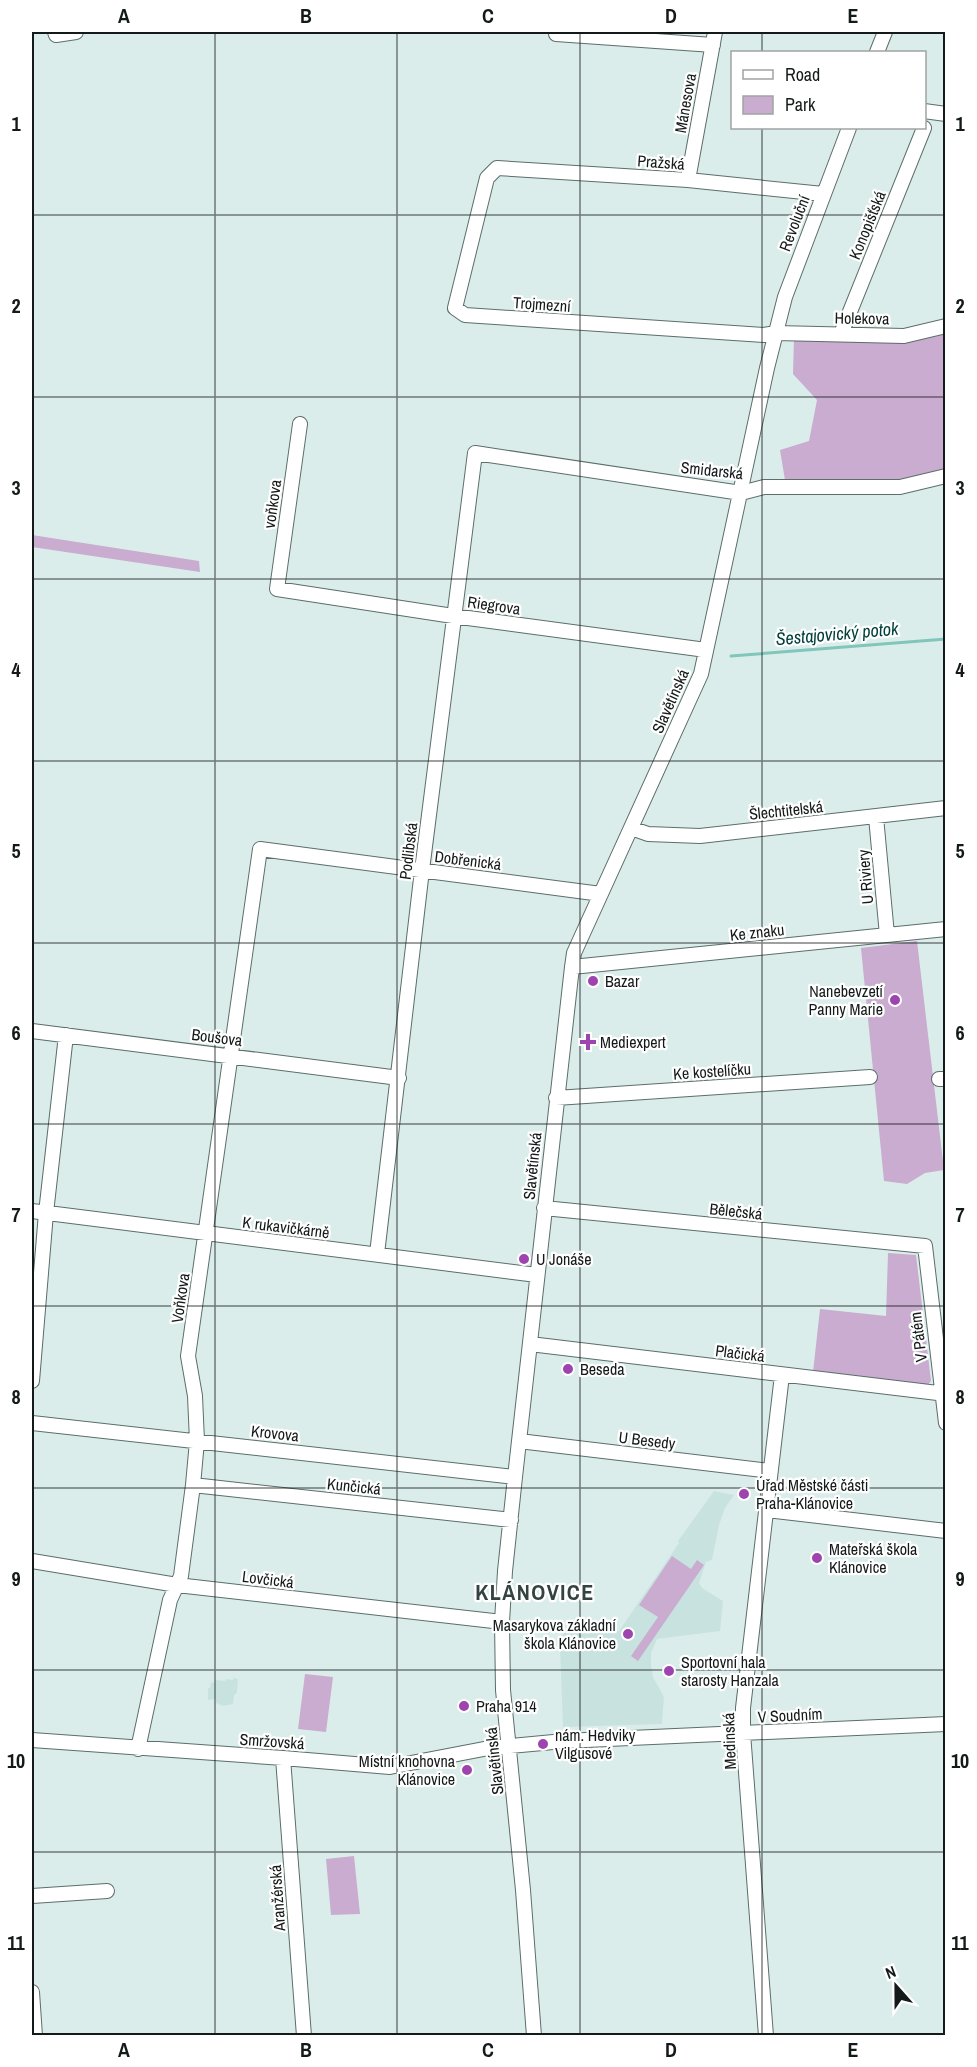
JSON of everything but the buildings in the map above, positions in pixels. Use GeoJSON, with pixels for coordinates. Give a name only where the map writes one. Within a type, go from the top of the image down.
{"type":"FeatureCollection","features":[{"type":"Feature","properties":{"kind":"street"},"geometry":{"type":"LineString","coordinates":[[55,33],[76,32]]}},
{"type":"Feature","properties":{"kind":"street"},"geometry":{"type":"LineString","coordinates":[[877,51],[885,32]]}},
{"type":"Feature","properties":{"kind":"street"},"geometry":{"type":"LineString","coordinates":[[556,34],[714,38]]}},
{"type":"Feature","properties":{"kind":"street","name":"Mánesova"},"geometry":{"type":"LineString","coordinates":[[688,180],[714,38]]}},
{"type":"Feature","properties":{"kind":"street"},"geometry":{"type":"LineString","coordinates":[[928,111],[945,114]]}},
{"type":"Feature","properties":{"kind":"street","name":"Revoluční"},"geometry":{"type":"LineString","coordinates":[[776,333],[788,287],[849,129]]}},
{"type":"Feature","properties":{"kind":"street","name":"Konopišťská"},"geometry":{"type":"LineString","coordinates":[[841,334],[923,129]]}},
{"type":"Feature","properties":{"kind":"street","name":"Pražská"},"geometry":{"type":"LineString","coordinates":[[497,168],[688,180],[823,194]]}},
{"type":"Feature","properties":{"kind":"street","name":"Trojmezní"},"geometry":{"type":"LineString","coordinates":[[497,168],[487,178],[455,308],[465,315],[764,335],[776,333]]}},
{"type":"Feature","properties":{"kind":"street","name":"Holekova"},"geometry":{"type":"LineString","coordinates":[[776,333],[904,336],[945,326]]}},
{"type":"Feature","properties":{"kind":"street","name":"Slavětínská"},"geometry":{"type":"LineString","coordinates":[[534,2036],[523,1890],[503,1690],[502,1622],[515,1477],[572,967],[574,953],[701,674],[776,333]]}},
{"type":"Feature","properties":{"kind":"street","name":"voňkova"},"geometry":{"type":"LineString","coordinates":[[277,589],[300,424]]}},
{"type":"Feature","properties":{"kind":"street","name":"Smidarská"},"geometry":{"type":"LineString","coordinates":[[475,453],[741,493],[764,487],[900,487],[945,476]]}},
{"type":"Feature","properties":{"kind":"street","name":"Podlibská"},"geometry":{"type":"LineString","coordinates":[[377,1254],[453,616],[475,453]]}},
{"type":"Feature","properties":{"kind":"street","name":"Riegrova"},"geometry":{"type":"LineString","coordinates":[[277,589],[453,616],[706,650]]}},
{"type":"Feature","properties":{"kind":"street","name":"Šlechtitelská"},"geometry":{"type":"LineString","coordinates":[[631,828],[648,834],[700,836],[945,808]]}},
{"type":"Feature","properties":{"kind":"street","name":"U Riviery"},"geometry":{"type":"LineString","coordinates":[[876,817],[887,935]]}},
{"type":"Feature","properties":{"kind":"street","name":"Dobřenická"},"geometry":{"type":"LineString","coordinates":[[260,849],[601,894]]}},
{"type":"Feature","properties":{"kind":"street","name":"Voňkova"},"geometry":{"type":"LineString","coordinates":[[138,1749],[170,1600],[181,1576],[197,1441],[195,1396],[188,1356],[260,849]]}},
{"type":"Feature","properties":{"kind":"street","name":"Ke znaku"},"geometry":{"type":"LineString","coordinates":[[572,967],[945,929]]}},
{"type":"Feature","properties":{"kind":"street","name":"Boušova"},"geometry":{"type":"LineString","coordinates":[[32,1031],[399,1078]]}},
{"type":"Feature","properties":{"kind":"street"},"geometry":{"type":"LineString","coordinates":[[32,1381],[39,1212],[66,1035]]}},
{"type":"Feature","properties":{"kind":"street","name":"Ke kostelíčku"},"geometry":{"type":"LineString","coordinates":[[556,1098],[870,1077]]}},
{"type":"Feature","properties":{"kind":"street","name":"Bělečská"},"geometry":{"type":"LineString","coordinates":[[544,1208],[924,1246]]}},
{"type":"Feature","properties":{"kind":"street","name":"K rukavičkárně"},"geometry":{"type":"LineString","coordinates":[[39,1212],[537,1275]]}},
{"type":"Feature","properties":{"kind":"street","name":"V Pátém"},"geometry":{"type":"LineString","coordinates":[[924,1246],[944,1394],[945,1423]]}},
{"type":"Feature","properties":{"kind":"street","name":"Plačická"},"geometry":{"type":"LineString","coordinates":[[530,1344],[944,1394]]}},
{"type":"Feature","properties":{"kind":"street","name":"Medinská"},"geometry":{"type":"LineString","coordinates":[[766,2036],[743,1708],[782,1375]]}},
{"type":"Feature","properties":{"kind":"street","name":"Krovova"},"geometry":{"type":"LineString","coordinates":[[32,1423],[515,1477]]}},
{"type":"Feature","properties":{"kind":"street","name":"U Besedy"},"geometry":{"type":"LineString","coordinates":[[519,1441],[770,1471]]}},
{"type":"Feature","properties":{"kind":"street","name":"Kunčická"},"geometry":{"type":"LineString","coordinates":[[193,1485],[511,1520]]}},
{"type":"Feature","properties":{"kind":"street"},"geometry":{"type":"LineString","coordinates":[[766,1510],[945,1531]]}},
{"type":"Feature","properties":{"kind":"street","name":"Lovčická"},"geometry":{"type":"LineString","coordinates":[[32,1561],[177,1585],[502,1622]]}},
{"type":"Feature","properties":{"kind":"street","name":"V Soudním"},"geometry":{"type":"LineString","coordinates":[[509,1746],[564,1741],[945,1724]]}},
{"type":"Feature","properties":{"kind":"street","name":"Smržovská"},"geometry":{"type":"LineString","coordinates":[[32,1740],[390,1767],[509,1746]]}},
{"type":"Feature","properties":{"kind":"street","name":"Aranžérská"},"geometry":{"type":"LineString","coordinates":[[283,1758],[304,2036]]}},
{"type":"Feature","properties":{"kind":"street"},"geometry":{"type":"LineString","coordinates":[[32,1896],[107,1891]]}},
{"type":"Feature","properties":{"kind":"street"},"geometry":{"type":"LineString","coordinates":[[32,1992],[35,2036]]}},
{"type":"Feature","properties":{"kind":"shaded area","name":"Masarykova základní škola Klánovice"},"geometry":{"type":"Polygon","coordinates":[[[714,1491],[734,1495],[725,1508],[719,1525],[712,1560],[706,1562],[699,1583],[702,1588],[723,1601],[720,1631],[657,1639],[651,1653],[651,1665],[653,1677],[664,1697],[662,1724],[563,1727],[560,1646],[563,1633],[619,1631],[714,1491]]]}},
{"type":"Feature","properties":{"kind":"shaded area"},"geometry":{"type":"Polygon","coordinates":[[[233,1678],[238,1679],[233,1704],[223,1706],[216,1703],[216,1699],[208,1700],[208,1688],[211,1682],[233,1680],[233,1678]]]}},
{"type":"Feature","properties":{"kind":"green space"},"geometry":{"type":"Polygon","coordinates":[[[945,334],[945,472],[907,482],[785,480],[780,450],[809,441],[817,400],[793,374],[794,338],[928,338],[945,334]]]}},
{"type":"Feature","properties":{"kind":"green space"},"geometry":{"type":"Polygon","coordinates":[[[32,535],[199,561],[200,572],[32,547],[32,535]]]}},
{"type":"Feature","properties":{"kind":"green space"},"geometry":{"type":"Polygon","coordinates":[[[917,941],[944,1170],[925,1173],[907,1184],[884,1181],[861,948],[917,941]]]}},
{"type":"Feature","properties":{"kind":"green space"},"geometry":{"type":"Polygon","coordinates":[[[888,1253],[916,1255],[931,1381],[928,1385],[813,1372],[820,1309],[886,1316],[888,1253]]]}},
{"type":"Feature","properties":{"kind":"green space"},"geometry":{"type":"Polygon","coordinates":[[[672,1556],[691,1569],[697,1560],[704,1565],[638,1661],[631,1656],[658,1617],[639,1605],[672,1556]]]}},
{"type":"Feature","properties":{"kind":"green space"},"geometry":{"type":"Polygon","coordinates":[[[305,1674],[333,1677],[326,1732],[298,1729],[305,1674]]]}},
{"type":"Feature","properties":{"kind":"green space"},"geometry":{"type":"Polygon","coordinates":[[[354,1856],[360,1914],[331,1915],[326,1859],[354,1856]]]}},
{"type":"Feature","properties":{"kind":"waterway","name":"Šestajovický potok"},"geometry":{"type":"LineString","coordinates":[[731,656],[946,639]]}},
{"type":"Feature","properties":{"kind":"place","name":"Bazar"},"geometry":{"type":"Point","coordinates":[593,981]}},
{"type":"Feature","properties":{"kind":"place","name":"Nanebevzetí Panny Marie"},"geometry":{"type":"Point","coordinates":[895,1000]}},
{"type":"Feature","properties":{"kind":"place","name":"Mediexpert"},"geometry":{"type":"Point","coordinates":[588,1042]}},
{"type":"Feature","properties":{"kind":"place","name":"U Jonáše"},"geometry":{"type":"Point","coordinates":[524,1259]}},
{"type":"Feature","properties":{"kind":"place","name":"Beseda"},"geometry":{"type":"Point","coordinates":[568,1369]}},
{"type":"Feature","properties":{"kind":"place","name":"Úřad Městské části Praha-Klánovice"},"geometry":{"type":"Point","coordinates":[744,1494]}},
{"type":"Feature","properties":{"kind":"place","name":"Mateřská škola Klánovice"},"geometry":{"type":"Point","coordinates":[817,1558]}},
{"type":"Feature","properties":{"kind":"place","name":"Masarykova základní škola Klánovice"},"geometry":{"type":"Point","coordinates":[628,1634]}},
{"type":"Feature","properties":{"kind":"place","name":"Sportovní hala starosty Hanzala"},"geometry":{"type":"Point","coordinates":[669,1671]}},
{"type":"Feature","properties":{"kind":"place","name":"Praha 914"},"geometry":{"type":"Point","coordinates":[464,1706]}},
{"type":"Feature","properties":{"kind":"place","name":"nám. Hedviky Vilgusové"},"geometry":{"type":"Point","coordinates":[543,1744]}},
{"type":"Feature","properties":{"kind":"place","name":"Místní knohovna Klánovice"},"geometry":{"type":"Point","coordinates":[467,1770]}},
{"type":"Feature","properties":{"kind":"district","name":"KLÁNOVICE"},"geometry":{"type":"Point","coordinates":[535,1592]}}]}
